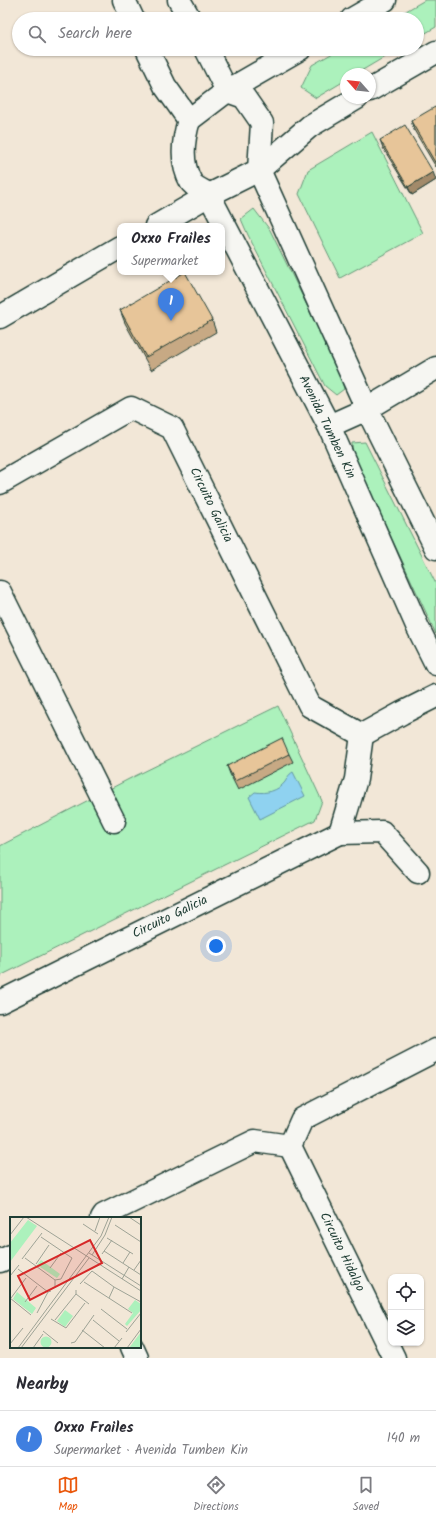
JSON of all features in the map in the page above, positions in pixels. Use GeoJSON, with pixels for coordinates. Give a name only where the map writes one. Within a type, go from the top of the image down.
{"type":"FeatureCollection","features":[{"type":"Feature","properties":{"kind":"street"},"geometry":{"type":"LineString","coordinates":[[124,0],[130,12]]}},
{"type":"Feature","properties":{"kind":"street"},"geometry":{"type":"LineString","coordinates":[[179,0],[186,12]]}},
{"type":"Feature","properties":{"kind":"street"},"geometry":{"type":"LineString","coordinates":[[364,12],[385,0]]}},
{"type":"Feature","properties":{"kind":"street"},"geometry":{"type":"LineString","coordinates":[[376,87],[436,52]]}},
{"type":"Feature","properties":{"kind":"street"},"geometry":{"type":"LineString","coordinates":[[150,56],[165,86],[189,120]]}},
{"type":"Feature","properties":{"kind":"street"},"geometry":{"type":"LineString","coordinates":[[210,56],[227,91],[244,97],[262,123],[259,170],[367,408],[436,548]]}},
{"type":"Feature","properties":{"kind":"street"},"geometry":{"type":"LineString","coordinates":[[209,195],[191,183],[184,163],[184,138],[189,120],[227,91],[288,56]]}},
{"type":"Feature","properties":{"kind":"street"},"geometry":{"type":"LineString","coordinates":[[161,223],[209,195],[259,170],[310,126],[347,104]]}},
{"type":"Feature","properties":{"kind":"street","name":"Avenida Tumben Kin"},"geometry":{"type":"LineString","coordinates":[[209,195],[224,223]]}},
{"type":"Feature","properties":{"kind":"street","name":"Avenida Tumben Kin"},"geometry":{"type":"LineString","coordinates":[[225,226],[329,426],[418,628],[436,664]]}},
{"type":"Feature","properties":{"kind":"street"},"geometry":{"type":"LineString","coordinates":[[0,317],[117,249]]}},
{"type":"Feature","properties":{"kind":"street"},"geometry":{"type":"LineString","coordinates":[[329,426],[367,408],[434,369]]}},
{"type":"Feature","properties":{"kind":"street","name":"Circuito Galicia"},"geometry":{"type":"LineString","coordinates":[[0,483],[131,408],[172,428],[310,706],[362,735]]}},
{"type":"Feature","properties":{"kind":"street"},"geometry":{"type":"LineString","coordinates":[[0,592],[114,822]]}},
{"type":"Feature","properties":{"kind":"street"},"geometry":{"type":"LineString","coordinates":[[340,833],[356,778],[362,735],[436,696]]}},
{"type":"Feature","properties":{"kind":"street","name":"Circuito Galicia"},"geometry":{"type":"LineString","coordinates":[[0,1002],[340,833],[382,832],[418,872]]}},
{"type":"Feature","properties":{"kind":"street"},"geometry":{"type":"LineString","coordinates":[[102,1217],[104,1214],[255,1141],[290,1146],[302,1119],[436,1050]]}},
{"type":"Feature","properties":{"kind":"street","name":"Circuito Hidalgo"},"geometry":{"type":"LineString","coordinates":[[290,1146],[394,1358]]}},
{"type":"Feature","properties":{"kind":"street"},"geometry":{"type":"LineString","coordinates":[[0,1261],[10,1256]]}},
{"type":"Feature","properties":{"kind":"street"},"geometry":{"type":"LineString","coordinates":[[132,1348],[137,1358]]}},
{"type":"Feature","properties":{"kind":"green space"},"geometry":{"type":"Polygon","coordinates":[[[425,0],[436,0],[436,27],[424,34],[424,12],[404,12],[425,0]]]}},
{"type":"Feature","properties":{"kind":"green space"},"geometry":{"type":"Polygon","coordinates":[[[328,56],[386,56],[366,68],[340,68],[340,84],[316,98],[301,88],[312,65],[328,56]]]}},
{"type":"Feature","properties":{"kind":"green space"},"geometry":{"type":"Polygon","coordinates":[[[372,132],[423,233],[340,278],[299,194],[308,170],[372,132]]]}},
{"type":"Feature","properties":{"kind":"green space"},"geometry":{"type":"Polygon","coordinates":[[[254,209],[270,230],[339,371],[344,389],[336,395],[325,386],[248,235],[241,219],[254,209]]]}},
{"type":"Feature","properties":{"kind":"green space"},"geometry":{"type":"Polygon","coordinates":[[[365,442],[436,584],[436,634],[353,455],[352,443],[365,442]]]}},
{"type":"Feature","properties":{"kind":"green space"},"geometry":{"type":"Polygon","coordinates":[[[278,706],[322,801],[315,820],[0,976],[0,846],[129,779],[278,706]]]}},
{"type":"Feature","properties":{"kind":"water"},"geometry":{"type":"Polygon","coordinates":[[[293,772],[305,796],[260,819],[249,797],[255,792],[263,793],[279,788],[293,772]]]}},
{"type":"Feature","properties":{"kind":"building"},"geometry":{"type":"Polygon","coordinates":[[[435,107],[436,108],[436,164],[411,121],[435,107]]]}},
{"type":"Feature","properties":{"kind":"building"},"geometry":{"type":"Polygon","coordinates":[[[405,125],[433,172],[408,187],[380,140],[405,125]]]}},
{"type":"Feature","properties":{"kind":"building"},"geometry":{"type":"Polygon","coordinates":[[[180,275],[187,275],[212,320],[146,357],[120,310],[180,275]]]}},
{"type":"Feature","properties":{"kind":"building"},"geometry":{"type":"Polygon","coordinates":[[[282,738],[289,754],[235,781],[227,766],[282,738]]]}},
{"type":"Feature","properties":{"kind":"place","name":"Oxxo Frailes"},"geometry":{"type":"Point","coordinates":[171,321]}}]}
